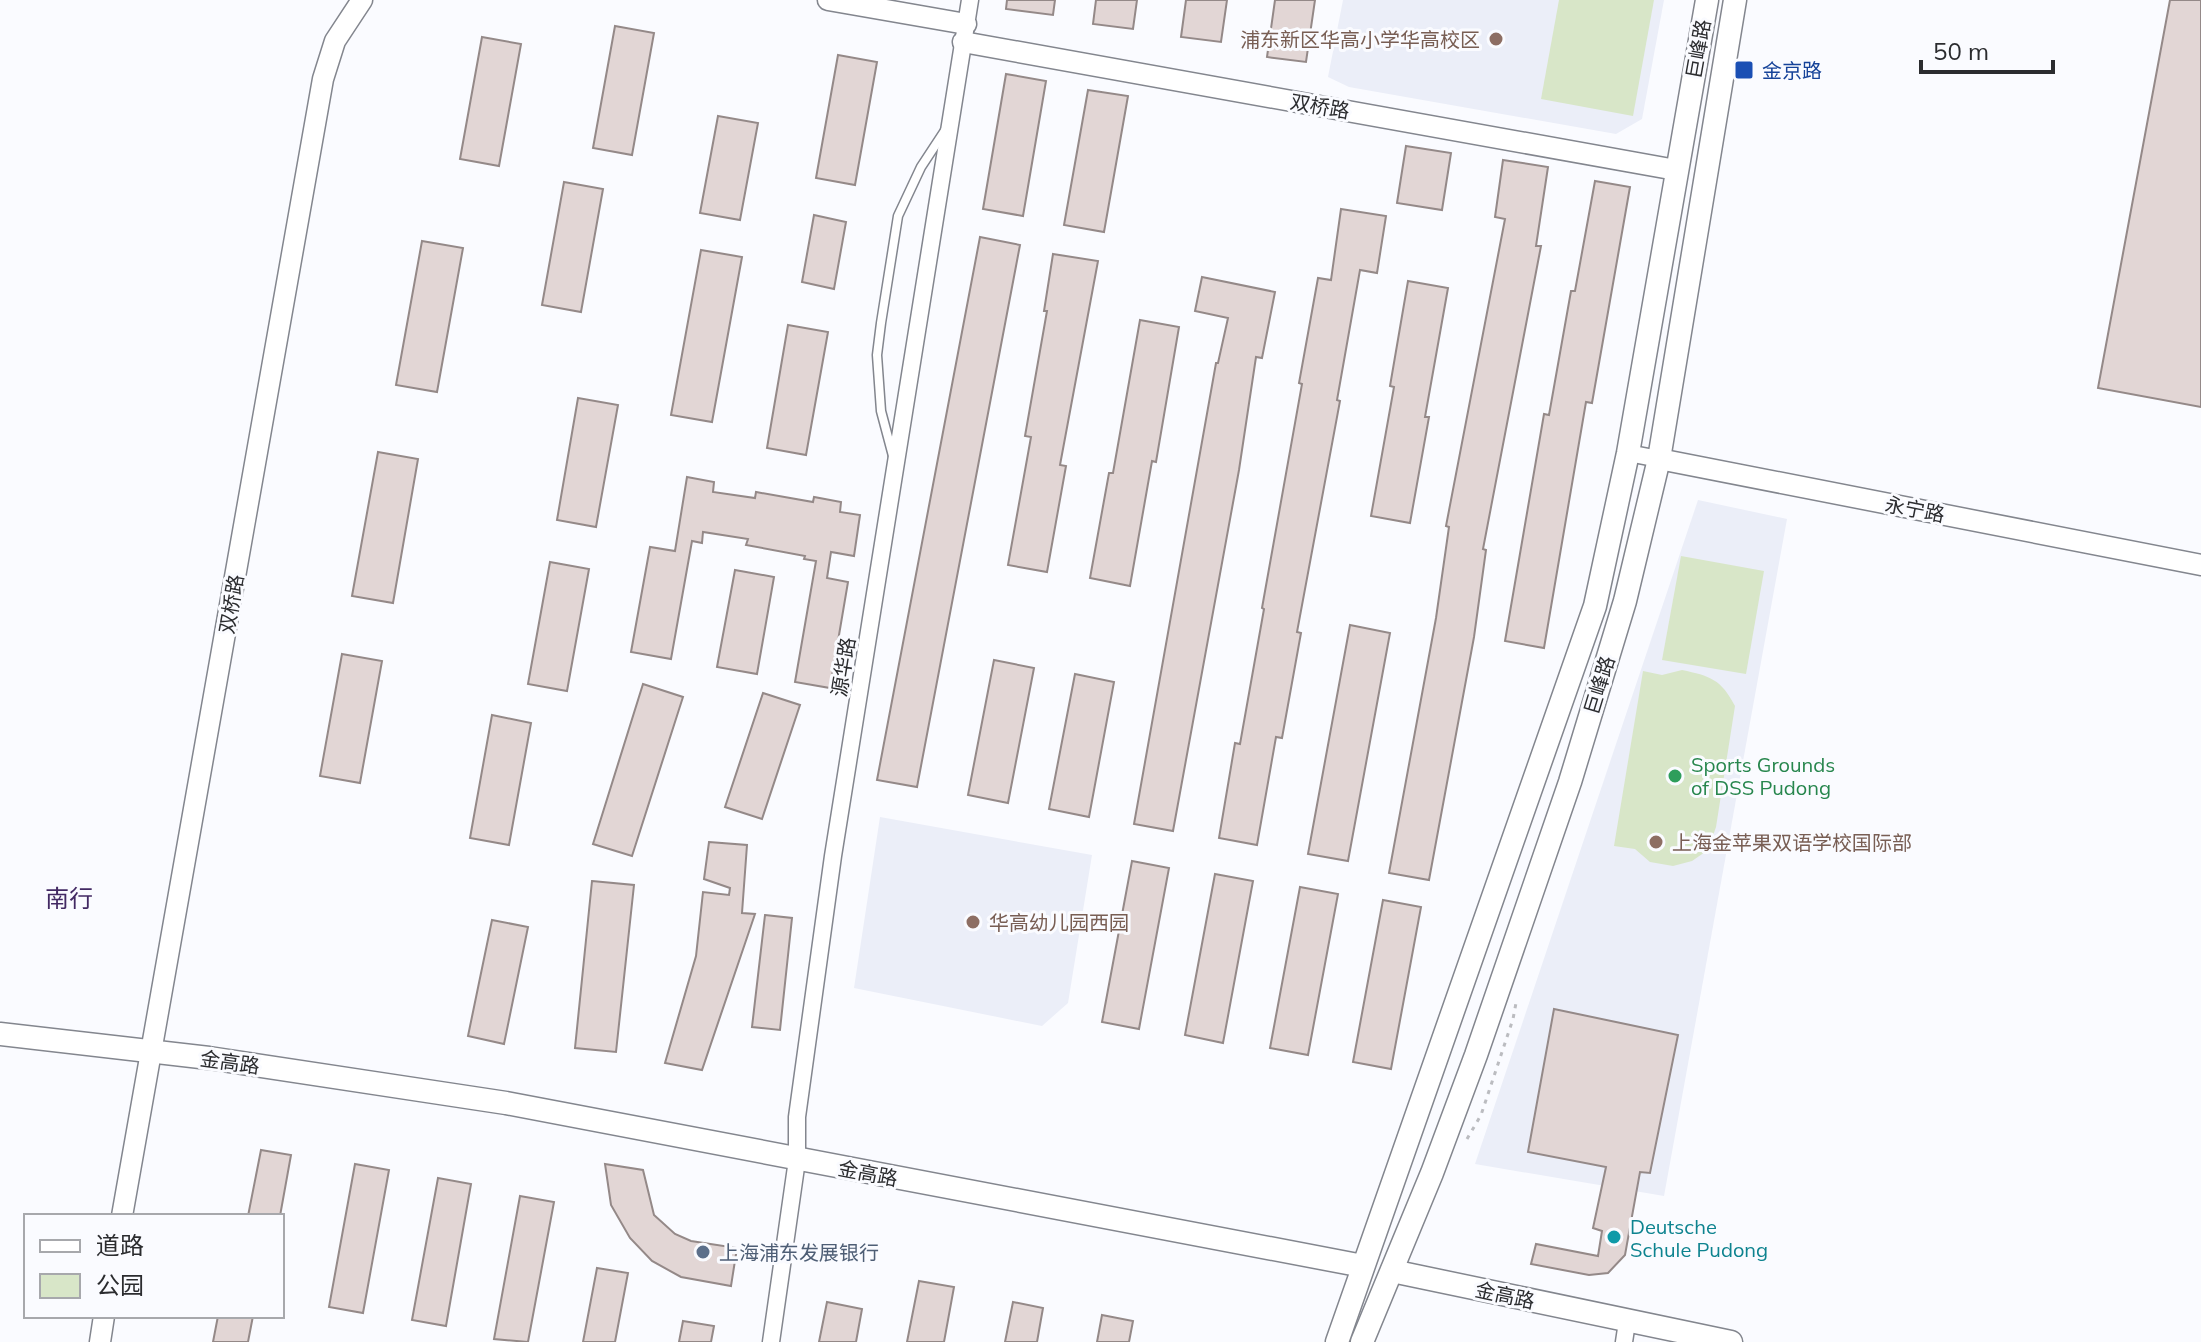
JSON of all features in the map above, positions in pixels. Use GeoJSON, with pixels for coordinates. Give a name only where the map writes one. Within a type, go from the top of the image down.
{"type":"FeatureCollection","features":[{"type":"Feature","properties":{"kind":"main road","name":"巨峰路"},"geometry":{"type":"LineString","coordinates":[[1337,1342],[1595,606],[1628,453],[1707,0]]}},
{"type":"Feature","properties":{"kind":"main road","name":"巨峰路"},"geometry":{"type":"LineString","coordinates":[[1362,1342],[1476,1055],[1570,782],[1625,601],[1659,459],[1735,0]]}},
{"type":"Feature","properties":{"kind":"main road","name":"金高路"},"geometry":{"type":"LineString","coordinates":[[0,1034],[209,1058],[506,1103],[1363,1266]]}},
{"type":"Feature","properties":{"kind":"main road","name":"金高路"},"geometry":{"type":"LineString","coordinates":[[1392,1271],[1626,1332],[1731,1342]]}},
{"type":"Feature","properties":{"kind":"street","name":"双桥路"},"geometry":{"type":"LineString","coordinates":[[122,1214],[323,79],[335,41],[362,0]]}},
{"type":"Feature","properties":{"kind":"street","name":"双桥路"},"geometry":{"type":"LineString","coordinates":[[828,0],[965,33],[1676,170]]}},
{"type":"Feature","properties":{"kind":"street","name":"源华路"},"geometry":{"type":"LineString","coordinates":[[771,1342],[797,1160],[797,1117],[831,871],[970,0]]}},
{"type":"Feature","properties":{"kind":"street","name":"永宁路"},"geometry":{"type":"LineString","coordinates":[[1628,453],[2201,565]]}},
{"type":"Feature","properties":{"kind":"street","name":"金高路"},"geometry":{"type":"LineString","coordinates":[[1363,1266],[1392,1271]]}},
{"type":"Feature","properties":{"kind":"street"},"geometry":{"type":"LineString","coordinates":[[100,1342],[104,1318]]}},
{"type":"Feature","properties":{"kind":"lane"},"geometry":{"type":"LineString","coordinates":[[896,465],[881,411],[877,355],[898,216],[921,167],[951,122]]}},
{"type":"Feature","properties":{"kind":"shaded area","name":"浦东新区华高小学华高校区"},"geometry":{"type":"Polygon","coordinates":[[[1343,0],[1664,0],[1642,119],[1616,134],[1349,87],[1328,77],[1343,0]]]}},
{"type":"Feature","properties":{"kind":"shaded area","name":"上海金苹果双语学校国际部"},"geometry":{"type":"Polygon","coordinates":[[[1698,500],[1787,519],[1664,1196],[1475,1164],[1698,500]]]}},
{"type":"Feature","properties":{"kind":"shaded area","name":"华高幼儿园西园"},"geometry":{"type":"Polygon","coordinates":[[[880,817],[1092,855],[1068,1003],[1042,1026],[854,988],[880,817]]]}},
{"type":"Feature","properties":{"kind":"green space"},"geometry":{"type":"Polygon","coordinates":[[[1559,0],[1654,0],[1633,116],[1541,99],[1559,0]]]}},
{"type":"Feature","properties":{"kind":"green space"},"geometry":{"type":"Polygon","coordinates":[[[1681,556],[1764,571],[1746,674],[1662,660],[1681,556]]]}},
{"type":"Feature","properties":{"kind":"green space","name":"Sports Grounds of DSS Pudong"},"geometry":{"type":"Polygon","coordinates":[[[1682,670],[1714,680],[1735,706],[1716,827],[1708,850],[1692,861],[1673,866],[1650,862],[1635,849],[1614,846],[1643,671],[1662,675],[1682,670]]]}},
{"type":"Feature","properties":{"kind":"building"},"geometry":{"type":"Polygon","coordinates":[[[1007,0],[1055,0],[1053,15],[1006,9],[1007,0]]]}},
{"type":"Feature","properties":{"kind":"building"},"geometry":{"type":"Polygon","coordinates":[[[1096,0],[1137,0],[1133,29],[1093,24],[1096,0]]]}},
{"type":"Feature","properties":{"kind":"building"},"geometry":{"type":"Polygon","coordinates":[[[1186,0],[1227,0],[1221,42],[1181,37],[1186,0]]]}},
{"type":"Feature","properties":{"kind":"building"},"geometry":{"type":"Polygon","coordinates":[[[1275,0],[1315,0],[1306,62],[1267,57],[1275,0]]]}},
{"type":"Feature","properties":{"kind":"building"},"geometry":{"type":"Polygon","coordinates":[[[2170,0],[2201,0],[2201,407],[2098,388],[2170,0]]]}},
{"type":"Feature","properties":{"kind":"building"},"geometry":{"type":"Polygon","coordinates":[[[615,26],[654,33],[632,155],[593,148],[615,26]]]}},
{"type":"Feature","properties":{"kind":"building"},"geometry":{"type":"Polygon","coordinates":[[[482,37],[521,44],[499,166],[460,159],[482,37]]]}},
{"type":"Feature","properties":{"kind":"building"},"geometry":{"type":"Polygon","coordinates":[[[838,55],[877,62],[855,185],[816,178],[838,55]]]}},
{"type":"Feature","properties":{"kind":"building"},"geometry":{"type":"Polygon","coordinates":[[[1006,74],[1046,81],[1023,216],[983,209],[1006,74]]]}},
{"type":"Feature","properties":{"kind":"building"},"geometry":{"type":"Polygon","coordinates":[[[1088,90],[1128,96],[1104,232],[1064,225],[1088,90]]]}},
{"type":"Feature","properties":{"kind":"building"},"geometry":{"type":"Polygon","coordinates":[[[718,116],[758,123],[740,220],[700,213],[718,116]]]}},
{"type":"Feature","properties":{"kind":"building"},"geometry":{"type":"Polygon","coordinates":[[[1406,146],[1451,153],[1442,210],[1397,203],[1406,146]]]}},
{"type":"Feature","properties":{"kind":"building"},"geometry":{"type":"Polygon","coordinates":[[[1503,160],[1548,167],[1536,246],[1541,246],[1483,549],[1486,550],[1474,637],[1429,880],[1389,873],[1436,618],[1449,527],[1446,526],[1505,219],[1495,217],[1503,160]]]}},
{"type":"Feature","properties":{"kind":"building"},"geometry":{"type":"Polygon","coordinates":[[[1595,181],[1630,187],[1592,403],[1586,402],[1544,648],[1505,641],[1544,414],[1549,415],[1595,181]]]}},
{"type":"Feature","properties":{"kind":"building"},"geometry":{"type":"Polygon","coordinates":[[[564,182],[603,189],[581,312],[542,305],[564,182]]]}},
{"type":"Feature","properties":{"kind":"building"},"geometry":{"type":"Polygon","coordinates":[[[1341,209],[1386,216],[1377,273],[1360,270],[1337,400],[1340,401],[1297,632],[1301,633],[1282,738],[1276,737],[1257,845],[1219,838],[1235,743],[1240,744],[1264,609],[1318,278],[1331,280],[1341,209]]]}},
{"type":"Feature","properties":{"kind":"building"},"geometry":{"type":"Polygon","coordinates":[[[814,215],[846,222],[834,289],[802,282],[814,215]]]}},
{"type":"Feature","properties":{"kind":"building"},"geometry":{"type":"Polygon","coordinates":[[[980,237],[1020,245],[917,787],[877,780],[980,237]]]}},
{"type":"Feature","properties":{"kind":"building"},"geometry":{"type":"Polygon","coordinates":[[[422,241],[463,248],[437,392],[396,385],[422,241]]]}},
{"type":"Feature","properties":{"kind":"building"},"geometry":{"type":"Polygon","coordinates":[[[701,250],[742,257],[712,422],[671,415],[701,250]]]}},
{"type":"Feature","properties":{"kind":"building"},"geometry":{"type":"Polygon","coordinates":[[[1053,254],[1098,261],[1060,465],[1066,466],[1047,572],[1008,565],[1031,437],[1025,436],[1047,311],[1044,311],[1053,254]]]}},
{"type":"Feature","properties":{"kind":"building"},"geometry":{"type":"Polygon","coordinates":[[[1202,277],[1275,292],[1262,358],[1256,357],[1239,470],[1173,831],[1134,824],[1216,363],[1228,318],[1195,311],[1202,277]]]}},
{"type":"Feature","properties":{"kind":"building"},"geometry":{"type":"Polygon","coordinates":[[[1408,281],[1448,288],[1410,523],[1371,516],[1394,387],[1390,386],[1408,281]]]}},
{"type":"Feature","properties":{"kind":"building"},"geometry":{"type":"Polygon","coordinates":[[[1140,320],[1179,327],[1156,462],[1152,461],[1130,586],[1090,578],[1109,473],[1113,473],[1140,320]]]}},
{"type":"Feature","properties":{"kind":"building"},"geometry":{"type":"Polygon","coordinates":[[[788,325],[828,332],[806,455],[767,448],[788,325]]]}},
{"type":"Feature","properties":{"kind":"building"},"geometry":{"type":"Polygon","coordinates":[[[578,398],[618,405],[596,527],[557,520],[578,398]]]}},
{"type":"Feature","properties":{"kind":"building"},"geometry":{"type":"Polygon","coordinates":[[[378,452],[418,459],[393,603],[352,596],[378,452]]]}},
{"type":"Feature","properties":{"kind":"building"},"geometry":{"type":"Polygon","coordinates":[[[687,477],[714,482],[713,492],[755,498],[756,492],[813,502],[814,497],[841,502],[840,512],[860,515],[854,556],[831,552],[827,578],[848,582],[830,688],[795,682],[816,561],[804,559],[805,556],[746,545],[748,539],[703,532],[702,543],[692,541],[671,659],[631,652],[650,547],[675,551],[687,477]]]}},
{"type":"Feature","properties":{"kind":"building"},"geometry":{"type":"Polygon","coordinates":[[[550,562],[589,569],[567,691],[528,684],[550,562]]]}},
{"type":"Feature","properties":{"kind":"building"},"geometry":{"type":"Polygon","coordinates":[[[735,570],[774,577],[757,674],[717,667],[735,570]]]}},
{"type":"Feature","properties":{"kind":"building"},"geometry":{"type":"Polygon","coordinates":[[[1350,625],[1390,633],[1348,861],[1308,854],[1350,625]]]}},
{"type":"Feature","properties":{"kind":"building"},"geometry":{"type":"Polygon","coordinates":[[[342,654],[382,661],[360,783],[320,776],[342,654]]]}},
{"type":"Feature","properties":{"kind":"building"},"geometry":{"type":"Polygon","coordinates":[[[994,660],[1034,668],[1008,803],[968,795],[994,660]]]}},
{"type":"Feature","properties":{"kind":"building"},"geometry":{"type":"Polygon","coordinates":[[[1075,674],[1114,682],[1089,817],[1049,809],[1075,674]]]}},
{"type":"Feature","properties":{"kind":"building"},"geometry":{"type":"Polygon","coordinates":[[[643,684],[683,697],[632,856],[593,844],[643,684]]]}},
{"type":"Feature","properties":{"kind":"building"},"geometry":{"type":"Polygon","coordinates":[[[763,693],[800,705],[762,819],[725,807],[763,693]]]}},
{"type":"Feature","properties":{"kind":"building"},"geometry":{"type":"Polygon","coordinates":[[[492,715],[531,723],[509,845],[470,838],[492,715]]]}},
{"type":"Feature","properties":{"kind":"building"},"geometry":{"type":"Polygon","coordinates":[[[709,842],[747,845],[742,913],[755,914],[702,1070],[665,1063],[696,956],[703,892],[729,895],[730,888],[704,879],[709,842]]]}},
{"type":"Feature","properties":{"kind":"building"},"geometry":{"type":"Polygon","coordinates":[[[1132,861],[1169,868],[1139,1029],[1102,1022],[1132,861]]]}},
{"type":"Feature","properties":{"kind":"building"},"geometry":{"type":"Polygon","coordinates":[[[1215,874],[1253,881],[1223,1043],[1185,1035],[1215,874]]]}},
{"type":"Feature","properties":{"kind":"building"},"geometry":{"type":"Polygon","coordinates":[[[592,881],[634,885],[616,1052],[575,1048],[592,881]]]}},
{"type":"Feature","properties":{"kind":"building"},"geometry":{"type":"Polygon","coordinates":[[[1300,887],[1338,894],[1308,1055],[1270,1048],[1300,887]]]}},
{"type":"Feature","properties":{"kind":"building"},"geometry":{"type":"Polygon","coordinates":[[[1383,900],[1421,907],[1391,1069],[1353,1062],[1383,900]]]}},
{"type":"Feature","properties":{"kind":"building"},"geometry":{"type":"Polygon","coordinates":[[[765,915],[792,918],[780,1030],[752,1027],[765,915]]]}},
{"type":"Feature","properties":{"kind":"building"},"geometry":{"type":"Polygon","coordinates":[[[492,920],[528,927],[504,1044],[468,1036],[492,920]]]}},
{"type":"Feature","properties":{"kind":"building"},"geometry":{"type":"Polygon","coordinates":[[[1554,1009],[1678,1035],[1650,1173],[1640,1172],[1625,1255],[1608,1273],[1589,1275],[1531,1264],[1536,1244],[1598,1256],[1602,1231],[1593,1228],[1606,1167],[1528,1152],[1554,1009]]]}},
{"type":"Feature","properties":{"kind":"building"},"geometry":{"type":"Polygon","coordinates":[[[261,1150],[291,1155],[280,1214],[248,1214],[261,1150]]]}},
{"type":"Feature","properties":{"kind":"building"},"geometry":{"type":"Polygon","coordinates":[[[355,1164],[389,1170],[363,1313],[329,1307],[355,1164]]]}},
{"type":"Feature","properties":{"kind":"building"},"geometry":{"type":"Polygon","coordinates":[[[605,1164],[643,1170],[654,1215],[675,1234],[691,1241],[737,1248],[731,1286],[681,1277],[652,1261],[630,1238],[611,1205],[605,1164]]]}},
{"type":"Feature","properties":{"kind":"building"},"geometry":{"type":"Polygon","coordinates":[[[438,1178],[471,1184],[446,1326],[412,1320],[438,1178]]]}},
{"type":"Feature","properties":{"kind":"building"},"geometry":{"type":"Polygon","coordinates":[[[520,1196],[554,1202],[528,1342],[494,1339],[520,1196]]]}},
{"type":"Feature","properties":{"kind":"building"},"geometry":{"type":"Polygon","coordinates":[[[597,1268],[628,1273],[615,1342],[583,1342],[597,1268]]]}},
{"type":"Feature","properties":{"kind":"building"},"geometry":{"type":"Polygon","coordinates":[[[919,1281],[954,1287],[944,1342],[907,1342],[919,1281]]]}},
{"type":"Feature","properties":{"kind":"building"},"geometry":{"type":"Polygon","coordinates":[[[827,1302],[862,1309],[856,1342],[819,1342],[827,1302]]]}},
{"type":"Feature","properties":{"kind":"building"},"geometry":{"type":"Polygon","coordinates":[[[1013,1302],[1043,1308],[1037,1342],[1005,1342],[1013,1302]]]}},
{"type":"Feature","properties":{"kind":"building"},"geometry":{"type":"Polygon","coordinates":[[[1102,1315],[1133,1321],[1129,1342],[1097,1342],[1102,1315]]]}},
{"type":"Feature","properties":{"kind":"building"},"geometry":{"type":"Polygon","coordinates":[[[218,1318],[253,1318],[248,1342],[213,1342],[218,1318]]]}},
{"type":"Feature","properties":{"kind":"building"},"geometry":{"type":"Polygon","coordinates":[[[683,1321],[714,1326],[711,1342],[679,1342],[683,1321]]]}},
{"type":"Feature","properties":{"kind":"place","name":"浦东新区华高小学华高校区"},"geometry":{"type":"Point","coordinates":[1496,39]}},
{"type":"Feature","properties":{"kind":"place","name":"金京路"},"geometry":{"type":"Point","coordinates":[1744,70]}},
{"type":"Feature","properties":{"kind":"place","name":"Sports Grounds of DSS Pudong"},"geometry":{"type":"Point","coordinates":[1675,776]}},
{"type":"Feature","properties":{"kind":"place","name":"上海金苹果双语学校国际部"},"geometry":{"type":"Point","coordinates":[1656,842]}},
{"type":"Feature","properties":{"kind":"place","name":"华高幼儿园西园"},"geometry":{"type":"Point","coordinates":[973,922]}},
{"type":"Feature","properties":{"kind":"place","name":"Deutsche Schule Pudong"},"geometry":{"type":"Point","coordinates":[1614,1237]}},
{"type":"Feature","properties":{"kind":"place","name":"上海浦东发展银行"},"geometry":{"type":"Point","coordinates":[703,1252]}},
{"type":"Feature","properties":{"kind":"district","name":"南行"},"geometry":{"type":"Point","coordinates":[69,898]}}]}
